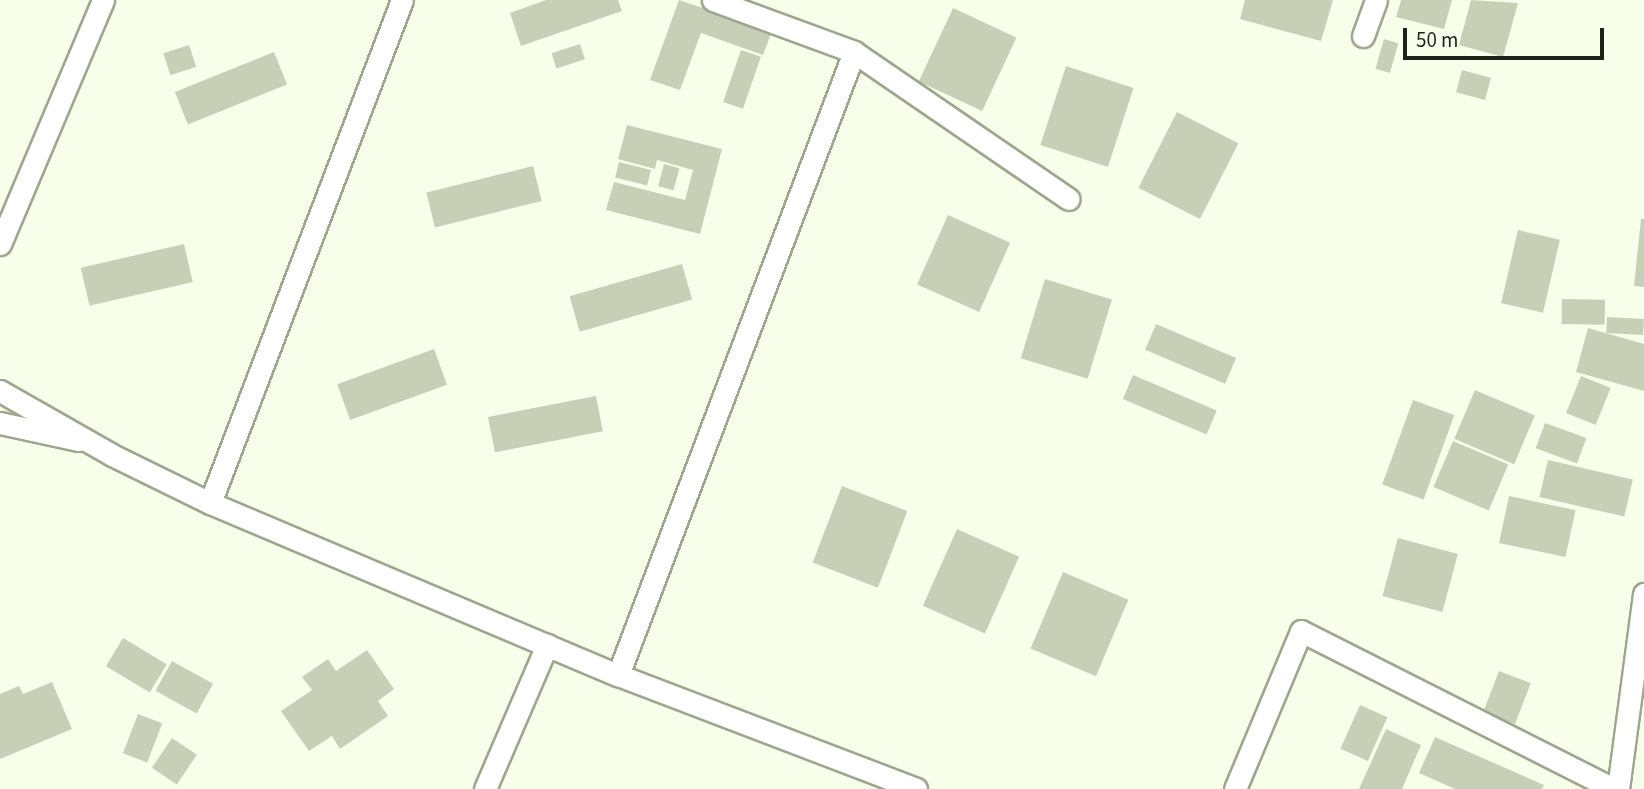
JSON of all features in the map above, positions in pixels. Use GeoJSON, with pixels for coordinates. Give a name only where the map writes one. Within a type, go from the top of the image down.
{"type":"FeatureCollection","features":[{"type":"Feature","properties":{"kind":"street"},"geometry":{"type":"LineString","coordinates":[[0,244],[103,0]]}},
{"type":"Feature","properties":{"kind":"street"},"geometry":{"type":"LineString","coordinates":[[210,503],[402,0]]}},
{"type":"Feature","properties":{"kind":"street"},"geometry":{"type":"LineString","coordinates":[[713,0],[854,52],[1069,199]]}},
{"type":"Feature","properties":{"kind":"street"},"geometry":{"type":"LineString","coordinates":[[1363,36],[1376,0]]}},
{"type":"Feature","properties":{"kind":"street"},"geometry":{"type":"LineString","coordinates":[[618,675],[854,52]]}},
{"type":"Feature","properties":{"kind":"street"},"geometry":{"type":"LineString","coordinates":[[0,391],[90,443],[210,503],[618,675],[916,789]]}},
{"type":"Feature","properties":{"kind":"street"},"geometry":{"type":"LineString","coordinates":[[0,423],[90,443]]}},
{"type":"Feature","properties":{"kind":"street"},"geometry":{"type":"LineString","coordinates":[[1235,789],[1301,631],[1616,789],[1644,594]]}},
{"type":"Feature","properties":{"kind":"street"},"geometry":{"type":"LineString","coordinates":[[485,789],[547,645]]}},
{"type":"Feature","properties":{"kind":"building"},"geometry":{"type":"Polygon","coordinates":[[[546,0],[618,0],[622,11],[521,46],[510,13],[546,0]]]}},
{"type":"Feature","properties":{"kind":"building"},"geometry":{"type":"Polygon","coordinates":[[[679,0],[772,31],[763,55],[701,33],[680,90],[650,80],[679,0]]]}},
{"type":"Feature","properties":{"kind":"building"},"geometry":{"type":"Polygon","coordinates":[[[1245,0],[1333,0],[1321,41],[1240,19],[1245,0]]]}},
{"type":"Feature","properties":{"kind":"building"},"geometry":{"type":"Polygon","coordinates":[[[1401,0],[1452,0],[1444,29],[1396,17],[1401,0]]]}},
{"type":"Feature","properties":{"kind":"building"},"geometry":{"type":"Polygon","coordinates":[[[1471,0],[1518,3],[1503,57],[1459,45],[1471,0]]]}},
{"type":"Feature","properties":{"kind":"building"},"geometry":{"type":"Polygon","coordinates":[[[953,8],[1016,38],[982,111],[919,81],[953,8]]]}},
{"type":"Feature","properties":{"kind":"building"},"geometry":{"type":"Polygon","coordinates":[[[1384,39],[1398,43],[1390,73],[1375,69],[1384,39]]]}},
{"type":"Feature","properties":{"kind":"building"},"geometry":{"type":"Polygon","coordinates":[[[580,44],[585,59],[556,68],[551,53],[580,44]]]}},
{"type":"Feature","properties":{"kind":"building"},"geometry":{"type":"Polygon","coordinates":[[[189,45],[196,67],[170,75],[163,53],[189,45]]]}},
{"type":"Feature","properties":{"kind":"building"},"geometry":{"type":"Polygon","coordinates":[[[741,50],[761,57],[743,109],[723,102],[741,50]]]}},
{"type":"Feature","properties":{"kind":"building"},"geometry":{"type":"Polygon","coordinates":[[[274,52],[287,84],[188,125],[175,92],[274,52]]]}},
{"type":"Feature","properties":{"kind":"building"},"geometry":{"type":"Polygon","coordinates":[[[1066,66],[1134,88],[1108,167],[1040,145],[1066,66]]]}},
{"type":"Feature","properties":{"kind":"building"},"geometry":{"type":"Polygon","coordinates":[[[1462,70],[1491,78],[1485,100],[1456,92],[1462,70]]]}},
{"type":"Feature","properties":{"kind":"building"},"geometry":{"type":"Polygon","coordinates":[[[1177,112],[1238,143],[1200,219],[1138,188],[1177,112]]]}},
{"type":"Feature","properties":{"kind":"building"},"geometry":{"type":"Polygon","coordinates":[[[627,125],[722,149],[700,234],[606,210],[614,182],[685,200],[693,170],[657,160],[655,169],[618,159],[627,125]]]}},
{"type":"Feature","properties":{"kind":"building"},"geometry":{"type":"Polygon","coordinates":[[[619,162],[651,170],[647,186],[615,178],[619,162]]]}},
{"type":"Feature","properties":{"kind":"building"},"geometry":{"type":"Polygon","coordinates":[[[664,164],[679,168],[674,190],[658,186],[664,164]]]}},
{"type":"Feature","properties":{"kind":"building"},"geometry":{"type":"Polygon","coordinates":[[[533,166],[542,201],[435,228],[426,193],[533,166]]]}},
{"type":"Feature","properties":{"kind":"building"},"geometry":{"type":"Polygon","coordinates":[[[948,215],[1010,243],[979,312],[917,284],[948,215]]]}},
{"type":"Feature","properties":{"kind":"building"},"geometry":{"type":"Polygon","coordinates":[[[1641,219],[1644,219],[1644,287],[1634,286],[1641,219]]]}},
{"type":"Feature","properties":{"kind":"building"},"geometry":{"type":"Polygon","coordinates":[[[1518,230],[1560,240],[1543,313],[1501,303],[1518,230]]]}},
{"type":"Feature","properties":{"kind":"building"},"geometry":{"type":"Polygon","coordinates":[[[184,244],[193,282],[89,306],[81,268],[184,244]]]}},
{"type":"Feature","properties":{"kind":"building"},"geometry":{"type":"Polygon","coordinates":[[[682,264],[692,300],[580,332],[570,296],[682,264]]]}},
{"type":"Feature","properties":{"kind":"building"},"geometry":{"type":"Polygon","coordinates":[[[1045,279],[1112,299],[1088,379],[1021,358],[1045,279]]]}},
{"type":"Feature","properties":{"kind":"building"},"geometry":{"type":"Polygon","coordinates":[[[1562,299],[1605,300],[1605,325],[1562,324],[1562,299]]]}},
{"type":"Feature","properties":{"kind":"building"},"geometry":{"type":"Polygon","coordinates":[[[1607,317],[1644,319],[1643,335],[1606,333],[1607,317]]]}},
{"type":"Feature","properties":{"kind":"building"},"geometry":{"type":"Polygon","coordinates":[[[1156,324],[1236,358],[1225,384],[1145,350],[1156,324]]]}},
{"type":"Feature","properties":{"kind":"building"},"geometry":{"type":"Polygon","coordinates":[[[1588,328],[1644,344],[1644,391],[1576,372],[1588,328]]]}},
{"type":"Feature","properties":{"kind":"building"},"geometry":{"type":"Polygon","coordinates":[[[434,349],[447,385],[350,420],[337,384],[434,349]]]}},
{"type":"Feature","properties":{"kind":"building"},"geometry":{"type":"Polygon","coordinates":[[[1133,375],[1217,411],[1207,434],[1123,399],[1133,375]]]}},
{"type":"Feature","properties":{"kind":"building"},"geometry":{"type":"Polygon","coordinates":[[[1581,376],[1611,388],[1596,425],[1566,413],[1581,376]]]}},
{"type":"Feature","properties":{"kind":"building"},"geometry":{"type":"Polygon","coordinates":[[[1475,390],[1535,415],[1514,464],[1454,439],[1475,390]]]}},
{"type":"Feature","properties":{"kind":"building"},"geometry":{"type":"Polygon","coordinates":[[[596,396],[603,431],[495,452],[488,417],[596,396]]]}},
{"type":"Feature","properties":{"kind":"building"},"geometry":{"type":"Polygon","coordinates":[[[1413,400],[1454,415],[1424,500],[1382,485],[1413,400]]]}},
{"type":"Feature","properties":{"kind":"building"},"geometry":{"type":"Polygon","coordinates":[[[1545,423],[1586,438],[1577,463],[1536,448],[1545,423]]]}},
{"type":"Feature","properties":{"kind":"building"},"geometry":{"type":"Polygon","coordinates":[[[1453,441],[1508,464],[1489,510],[1433,487],[1453,441]]]}},
{"type":"Feature","properties":{"kind":"building"},"geometry":{"type":"Polygon","coordinates":[[[1548,460],[1633,480],[1624,517],[1539,497],[1548,460]]]}},
{"type":"Feature","properties":{"kind":"building"},"geometry":{"type":"Polygon","coordinates":[[[842,486],[907,511],[878,588],[813,563],[842,486]]]}},
{"type":"Feature","properties":{"kind":"building"},"geometry":{"type":"Polygon","coordinates":[[[1509,496],[1576,510],[1566,557],[1499,543],[1509,496]]]}},
{"type":"Feature","properties":{"kind":"building"},"geometry":{"type":"Polygon","coordinates":[[[957,529],[1019,557],[985,633],[923,606],[957,529]]]}},
{"type":"Feature","properties":{"kind":"building"},"geometry":{"type":"Polygon","coordinates":[[[1398,538],[1458,554],[1442,612],[1382,596],[1398,538]]]}},
{"type":"Feature","properties":{"kind":"building"},"geometry":{"type":"Polygon","coordinates":[[[1063,572],[1128,600],[1096,676],[1031,648],[1063,572]]]}},
{"type":"Feature","properties":{"kind":"building"},"geometry":{"type":"Polygon","coordinates":[[[123,638],[167,664],[150,693],[106,666],[123,638]]]}},
{"type":"Feature","properties":{"kind":"building"},"geometry":{"type":"Polygon","coordinates":[[[367,650],[394,689],[378,701],[388,716],[340,749],[332,736],[309,751],[281,711],[312,690],[302,677],[328,659],[336,671],[367,650]]]}},
{"type":"Feature","properties":{"kind":"building"},"geometry":{"type":"Polygon","coordinates":[[[172,661],[213,684],[197,714],[156,691],[172,661]]]}},
{"type":"Feature","properties":{"kind":"building"},"geometry":{"type":"Polygon","coordinates":[[[1499,671],[1531,683],[1515,724],[1483,712],[1499,671]]]}},
{"type":"Feature","properties":{"kind":"building"},"geometry":{"type":"Polygon","coordinates":[[[52,682],[72,729],[0,759],[0,694],[19,686],[23,694],[52,682]]]}},
{"type":"Feature","properties":{"kind":"building"},"geometry":{"type":"Polygon","coordinates":[[[1360,705],[1387,717],[1368,761],[1340,749],[1360,705]]]}},
{"type":"Feature","properties":{"kind":"building"},"geometry":{"type":"Polygon","coordinates":[[[138,714],[162,723],[147,763],[123,753],[138,714]]]}},
{"type":"Feature","properties":{"kind":"building"},"geometry":{"type":"Polygon","coordinates":[[[1386,729],[1421,745],[1402,789],[1359,789],[1386,729]]]}},
{"type":"Feature","properties":{"kind":"building"},"geometry":{"type":"Polygon","coordinates":[[[1435,737],[1544,785],[1542,789],[1455,789],[1419,773],[1435,737]]]}},
{"type":"Feature","properties":{"kind":"building"},"geometry":{"type":"Polygon","coordinates":[[[172,738],[197,755],[177,785],[152,768],[172,738]]]}}]}
